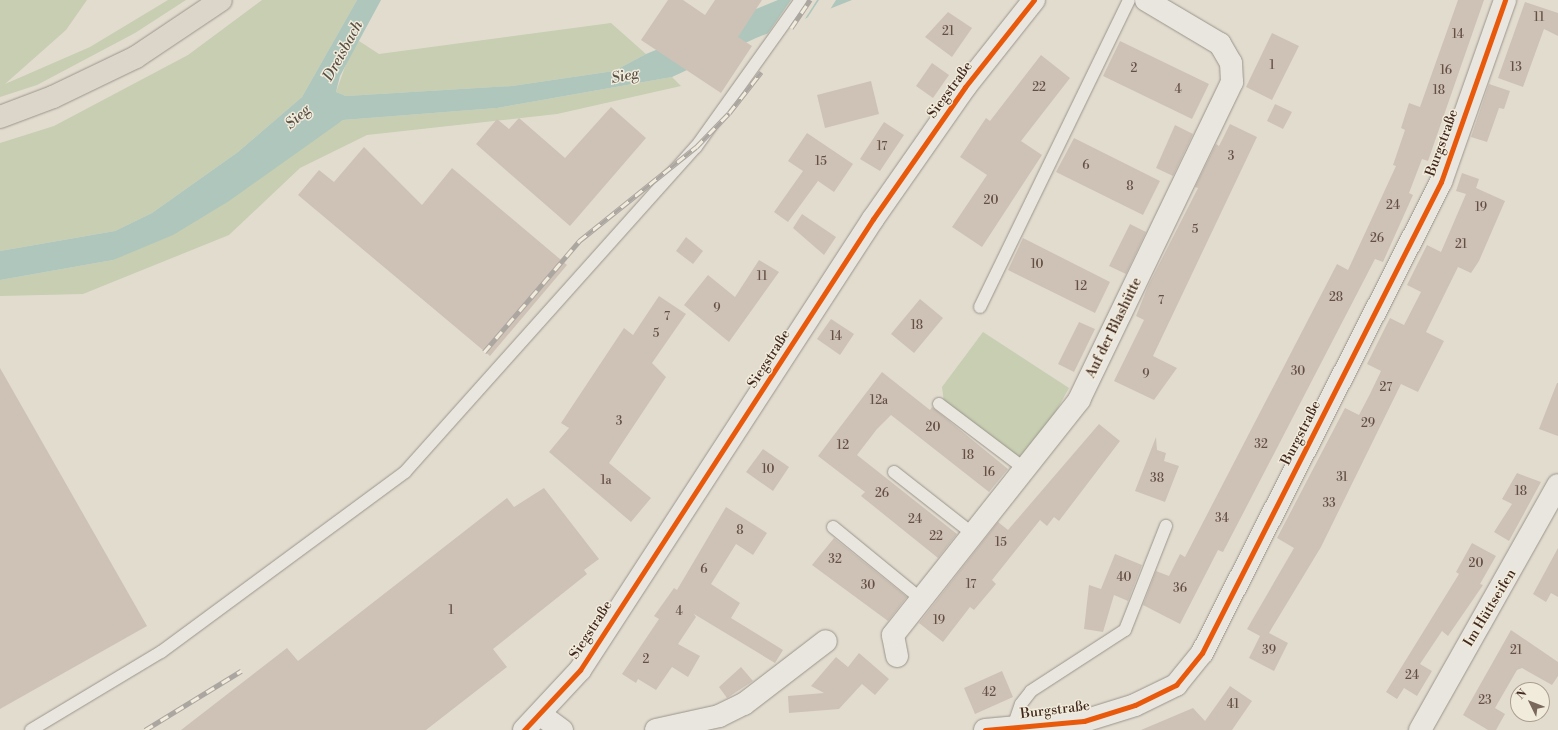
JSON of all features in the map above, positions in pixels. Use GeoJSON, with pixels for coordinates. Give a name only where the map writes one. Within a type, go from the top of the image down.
{"type":"FeatureCollection","features":[{"type":"Feature","properties":{"kind":"main road"},"geometry":{"type":"LineString","coordinates":[[0,117],[53,97],[136,57],[221,0]]}},
{"type":"Feature","properties":{"kind":"street","name":"Siegstraße"},"geometry":{"type":"LineString","coordinates":[[524,730],[541,715],[580,670],[873,220],[965,87],[1034,0]]}},
{"type":"Feature","properties":{"kind":"street","name":"Auf der Blashütte"},"geometry":{"type":"LineString","coordinates":[[898,656],[893,635],[1079,400],[1232,82],[1231,63],[1220,44],[1146,0]]}},
{"type":"Feature","properties":{"kind":"street","name":"Burgstraße"},"geometry":{"type":"LineString","coordinates":[[985,730],[1084,721],[1135,705],[1176,685],[1202,652],[1441,182],[1505,0]]}},
{"type":"Feature","properties":{"kind":"street","name":"Im Hüttseifen"},"geometry":{"type":"LineString","coordinates":[[1420,730],[1558,485]]}},
{"type":"Feature","properties":{"kind":"street"},"geometry":{"type":"LineString","coordinates":[[656,730],[720,716],[744,704],[826,641]]}},
{"type":"Feature","properties":{"kind":"street"},"geometry":{"type":"LineString","coordinates":[[541,715],[562,730]]}},
{"type":"Feature","properties":{"kind":"lane"},"geometry":{"type":"LineString","coordinates":[[31,730],[161,652],[405,472],[696,147],[779,32],[800,0]]}},
{"type":"Feature","properties":{"kind":"lane"},"geometry":{"type":"LineString","coordinates":[[980,307],[1129,0]]}},
{"type":"Feature","properties":{"kind":"lane"},"geometry":{"type":"LineString","coordinates":[[939,404],[1025,469]]}},
{"type":"Feature","properties":{"kind":"lane"},"geometry":{"type":"LineString","coordinates":[[894,472],[973,534]]}},
{"type":"Feature","properties":{"kind":"lane"},"geometry":{"type":"LineString","coordinates":[[1013,727],[1021,704],[1031,691],[1125,630],[1166,526]]}},
{"type":"Feature","properties":{"kind":"lane"},"geometry":{"type":"LineString","coordinates":[[833,527],[921,599]]}},
{"type":"Feature","properties":{"kind":"shaded area"},"geometry":{"type":"Polygon","coordinates":[[[0,0],[87,0],[66,30],[5,84],[90,47],[168,0],[186,0],[135,33],[37,85],[0,97],[0,0]]]}},
{"type":"Feature","properties":{"kind":"shaded area"},"geometry":{"type":"Polygon","coordinates":[[[262,0],[357,0],[302,97],[238,152],[152,213],[115,231],[0,251],[0,143],[54,126],[188,55],[262,0]]]}},
{"type":"Feature","properties":{"kind":"shaded area"},"geometry":{"type":"Polygon","coordinates":[[[611,23],[646,54],[614,71],[512,86],[346,96],[336,92],[350,53],[359,41],[379,54],[611,23]]]}},
{"type":"Feature","properties":{"kind":"shaded area"},"geometry":{"type":"Polygon","coordinates":[[[672,77],[681,86],[557,114],[367,135],[300,168],[229,235],[83,294],[0,296],[0,280],[113,260],[343,120],[497,108],[672,77]]]}},
{"type":"Feature","properties":{"kind":"shaded area"},"geometry":{"type":"Polygon","coordinates":[[[983,332],[1069,388],[1050,422],[1019,460],[944,402],[942,387],[983,332]]]}},
{"type":"Feature","properties":{"kind":"water"},"geometry":{"type":"Polygon","coordinates":[[[357,0],[381,0],[340,76],[336,92],[346,96],[512,86],[614,71],[646,54],[778,0],[852,0],[756,38],[672,77],[497,108],[343,120],[229,201],[173,235],[113,260],[0,280],[0,251],[115,231],[152,213],[238,152],[302,97],[357,0]]]}},
{"type":"Feature","properties":{"kind":"pier"},"geometry":{"type":"Polygon","coordinates":[[[791,0],[817,0],[803,22],[766,36],[791,0]]]}},
{"type":"Feature","properties":{"kind":"pier"},"geometry":{"type":"Polygon","coordinates":[[[819,0],[836,0],[829,11],[806,20],[819,0]]]}},
{"type":"Feature","properties":{"kind":"building"},"geometry":{"type":"Polygon","coordinates":[[[668,0],[683,0],[705,15],[715,0],[762,0],[738,37],[752,46],[721,93],[641,40],[668,0]]]}},
{"type":"Feature","properties":{"kind":"building"},"geometry":{"type":"Polygon","coordinates":[[[1458,0],[1484,0],[1428,161],[1422,159],[1409,193],[1413,195],[1383,262],[1375,259],[1223,552],[1218,550],[1180,624],[1143,605],[1156,571],[1169,576],[1180,554],[1185,557],[1337,264],[1348,270],[1396,166],[1393,165],[1405,130],[1401,128],[1409,103],[1420,107],[1458,0]]]}},
{"type":"Feature","properties":{"kind":"building"},"geometry":{"type":"Polygon","coordinates":[[[1525,2],[1558,13],[1558,36],[1544,29],[1523,87],[1498,78],[1525,2]]]}},
{"type":"Feature","properties":{"kind":"building"},"geometry":{"type":"Polygon","coordinates":[[[948,12],[972,28],[952,57],[925,37],[948,12]]]}},
{"type":"Feature","properties":{"kind":"building"},"geometry":{"type":"Polygon","coordinates":[[[1272,33],[1299,46],[1272,100],[1246,87],[1272,33]]]}},
{"type":"Feature","properties":{"kind":"building"},"geometry":{"type":"Polygon","coordinates":[[[1120,41],[1209,84],[1192,119],[1103,76],[1120,41]]]}},
{"type":"Feature","properties":{"kind":"building"},"geometry":{"type":"Polygon","coordinates":[[[1041,55],[1070,78],[1021,141],[1042,155],[982,247],[952,227],[987,175],[960,157],[986,118],[990,121],[1041,55]]]}},
{"type":"Feature","properties":{"kind":"building"},"geometry":{"type":"Polygon","coordinates":[[[932,63],[949,75],[933,98],[916,86],[932,63]]]}},
{"type":"Feature","properties":{"kind":"building"},"geometry":{"type":"Polygon","coordinates":[[[871,81],[879,114],[825,128],[817,95],[871,81]]]}},
{"type":"Feature","properties":{"kind":"building"},"geometry":{"type":"Polygon","coordinates":[[[1489,84],[1510,91],[1504,109],[1499,108],[1487,142],[1471,137],[1489,84]]]}},
{"type":"Feature","properties":{"kind":"building"},"geometry":{"type":"Polygon","coordinates":[[[1275,104],[1292,112],[1283,129],[1267,121],[1275,104]]]}},
{"type":"Feature","properties":{"kind":"building"},"geometry":{"type":"Polygon","coordinates":[[[611,107],[646,138],[570,226],[476,144],[497,119],[509,129],[519,118],[565,158],[611,107]]]}},
{"type":"Feature","properties":{"kind":"building"},"geometry":{"type":"Polygon","coordinates":[[[884,122],[904,135],[880,171],[860,159],[884,122]]]}},
{"type":"Feature","properties":{"kind":"building"},"geometry":{"type":"Polygon","coordinates":[[[1230,124],[1257,137],[1153,356],[1177,368],[1154,400],[1114,381],[1144,320],[1136,316],[1148,286],[1198,188],[1195,187],[1216,144],[1219,146],[1230,124]]]}},
{"type":"Feature","properties":{"kind":"building"},"geometry":{"type":"Polygon","coordinates":[[[1175,125],[1193,134],[1173,176],[1156,168],[1175,125]]]}},
{"type":"Feature","properties":{"kind":"building"},"geometry":{"type":"Polygon","coordinates":[[[807,133],[853,164],[834,192],[818,181],[788,222],[774,212],[803,171],[788,161],[807,133]]]}},
{"type":"Feature","properties":{"kind":"building"},"geometry":{"type":"Polygon","coordinates":[[[1074,138],[1160,181],[1143,215],[1056,172],[1074,138]]]}},
{"type":"Feature","properties":{"kind":"building"},"geometry":{"type":"Polygon","coordinates":[[[364,147],[422,205],[452,168],[567,265],[490,356],[298,195],[319,170],[334,182],[364,147]]]}},
{"type":"Feature","properties":{"kind":"building"},"geometry":{"type":"Polygon","coordinates":[[[1462,173],[1479,179],[1476,188],[1505,201],[1479,261],[1471,273],[1458,267],[1426,332],[1444,341],[1418,392],[1401,384],[1321,547],[1269,633],[1288,643],[1274,671],[1249,658],[1260,636],[1247,629],[1294,548],[1277,538],[1345,408],[1359,415],[1370,394],[1381,371],[1367,364],[1390,318],[1404,325],[1421,292],[1407,285],[1427,245],[1441,252],[1466,194],[1456,191],[1462,173]]]}},
{"type":"Feature","properties":{"kind":"building"},"geometry":{"type":"Polygon","coordinates":[[[802,214],[836,237],[824,255],[793,228],[802,214]]]}},
{"type":"Feature","properties":{"kind":"building"},"geometry":{"type":"Polygon","coordinates":[[[1130,224],[1146,232],[1126,274],[1109,266],[1130,224]]]}},
{"type":"Feature","properties":{"kind":"building"},"geometry":{"type":"Polygon","coordinates":[[[686,237],[703,251],[693,264],[676,251],[686,237]]]}},
{"type":"Feature","properties":{"kind":"building"},"geometry":{"type":"Polygon","coordinates":[[[1023,238],[1110,282],[1095,313],[1008,270],[1023,238]]]}},
{"type":"Feature","properties":{"kind":"building"},"geometry":{"type":"Polygon","coordinates":[[[759,260],[779,272],[729,342],[684,305],[708,275],[735,297],[759,260]]]}},
{"type":"Feature","properties":{"kind":"building"},"geometry":{"type":"Polygon","coordinates":[[[659,296],[686,314],[652,363],[666,377],[609,463],[651,498],[631,522],[549,452],[569,428],[561,423],[624,328],[633,335],[659,296]]]}},
{"type":"Feature","properties":{"kind":"building"},"geometry":{"type":"Polygon","coordinates":[[[920,299],[943,318],[914,353],[891,334],[920,299]]]}},
{"type":"Feature","properties":{"kind":"building"},"geometry":{"type":"Polygon","coordinates":[[[831,319],[854,334],[840,355],[817,339],[831,319]]]}},
{"type":"Feature","properties":{"kind":"building"},"geometry":{"type":"Polygon","coordinates":[[[1079,322],[1095,329],[1074,372],[1058,364],[1079,322]]]}},
{"type":"Feature","properties":{"kind":"building"},"geometry":{"type":"Polygon","coordinates":[[[0,368],[147,626],[0,709],[0,368]]]}},
{"type":"Feature","properties":{"kind":"building"},"geometry":{"type":"Polygon","coordinates":[[[882,372],[930,410],[932,407],[1008,469],[989,492],[891,415],[877,429],[857,455],[957,534],[938,558],[861,496],[865,492],[818,456],[882,372]]]}},
{"type":"Feature","properties":{"kind":"building"},"geometry":{"type":"Polygon","coordinates":[[[1558,383],[1558,436],[1539,429],[1558,383]]]}},
{"type":"Feature","properties":{"kind":"building"},"geometry":{"type":"Polygon","coordinates":[[[1099,424],[1120,441],[1059,521],[1054,517],[1047,526],[1040,520],[992,580],[996,584],[974,610],[970,607],[943,642],[919,623],[998,522],[1008,530],[1099,424]]]}},
{"type":"Feature","properties":{"kind":"building"},"geometry":{"type":"Polygon","coordinates":[[[1156,437],[1157,450],[1166,453],[1164,461],[1179,466],[1165,502],[1135,491],[1156,437]]]}},
{"type":"Feature","properties":{"kind":"building"},"geometry":{"type":"Polygon","coordinates":[[[763,449],[789,467],[773,491],[746,472],[763,449]]]}},
{"type":"Feature","properties":{"kind":"building"},"geometry":{"type":"Polygon","coordinates":[[[1517,473],[1541,482],[1509,541],[1494,532],[1512,504],[1502,499],[1517,473]]]}},
{"type":"Feature","properties":{"kind":"building"},"geometry":{"type":"Polygon","coordinates":[[[544,488],[599,559],[584,570],[587,574],[493,649],[507,667],[426,730],[181,730],[287,648],[298,661],[507,498],[514,507],[544,488]]]}},
{"type":"Feature","properties":{"kind":"building"},"geometry":{"type":"Polygon","coordinates":[[[726,507],[767,533],[753,555],[736,544],[711,584],[740,603],[731,618],[783,650],[775,663],[694,614],[696,617],[678,644],[700,656],[688,677],[672,667],[656,690],[638,679],[636,683],[622,674],[659,619],[654,616],[674,588],[677,590],[726,507]]]}},
{"type":"Feature","properties":{"kind":"building"},"geometry":{"type":"Polygon","coordinates":[[[834,538],[907,597],[888,621],[812,565],[834,538]]]}},
{"type":"Feature","properties":{"kind":"building"},"geometry":{"type":"Polygon","coordinates":[[[1472,543],[1496,556],[1480,584],[1483,585],[1448,636],[1442,631],[1420,664],[1432,671],[1417,696],[1404,688],[1397,699],[1386,692],[1459,574],[1456,572],[1472,543]]]}},
{"type":"Feature","properties":{"kind":"building"},"geometry":{"type":"Polygon","coordinates":[[[1558,548],[1558,597],[1551,593],[1546,602],[1533,594],[1558,548]]]}},
{"type":"Feature","properties":{"kind":"building"},"geometry":{"type":"Polygon","coordinates":[[[1115,554],[1142,565],[1128,601],[1114,595],[1103,632],[1084,629],[1089,585],[1101,589],[1115,554]]]}},
{"type":"Feature","properties":{"kind":"building"},"geometry":{"type":"Polygon","coordinates":[[[1511,630],[1558,662],[1558,676],[1552,685],[1550,682],[1547,682],[1522,668],[1517,670],[1495,708],[1505,714],[1496,730],[1488,730],[1463,715],[1511,630]]]}},
{"type":"Feature","properties":{"kind":"building"},"geometry":{"type":"Polygon","coordinates":[[[859,653],[889,679],[875,695],[862,684],[839,709],[789,713],[788,696],[824,693],[811,686],[836,657],[848,667],[859,653]]]}},
{"type":"Feature","properties":{"kind":"building"},"geometry":{"type":"Polygon","coordinates":[[[741,667],[753,681],[727,698],[719,687],[741,667]]]}},
{"type":"Feature","properties":{"kind":"building"},"geometry":{"type":"Polygon","coordinates":[[[1002,671],[1013,697],[975,714],[964,688],[1002,671]]]}},
{"type":"Feature","properties":{"kind":"building"},"geometry":{"type":"Polygon","coordinates":[[[1230,686],[1252,701],[1232,730],[1141,730],[1193,708],[1205,721],[1230,686]]]}},
{"type":"Feature","properties":{"kind":"railway"},"geometry":{"type":"LineString","coordinates":[[791,28],[810,0]]}},
{"type":"Feature","properties":{"kind":"railway"},"geometry":{"type":"LineString","coordinates":[[484,352],[579,241],[696,147],[729,113],[761,72]]}},
{"type":"Feature","properties":{"kind":"railway"},"geometry":{"type":"LineString","coordinates":[[145,730],[241,671]]}},
{"type":"Feature","properties":{"kind":"cycle path"},"geometry":{"type":"LineString","coordinates":[[524,730],[580,670],[873,219],[965,87],[1034,0]]}},
{"type":"Feature","properties":{"kind":"cycle path"},"geometry":{"type":"LineString","coordinates":[[985,730],[1084,721],[1135,705],[1176,685],[1202,653],[1441,182],[1505,0]]}},
{"type":"Feature","properties":{"kind":"water label","name":"Dreisbach"},"geometry":{"type":"Point","coordinates":[343,51]}},
{"type":"Feature","properties":{"kind":"water label","name":"Sieg"},"geometry":{"type":"Point","coordinates":[625,76]}},
{"type":"Feature","properties":{"kind":"water label","name":"Sieg"},"geometry":{"type":"Point","coordinates":[298,117]}}]}
